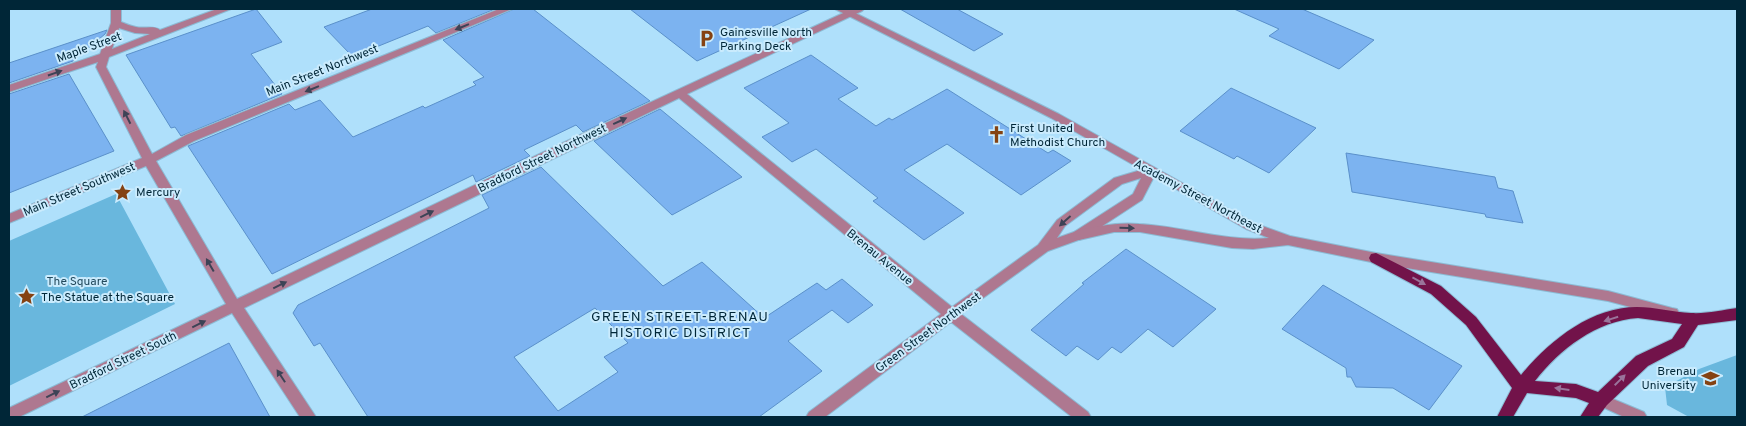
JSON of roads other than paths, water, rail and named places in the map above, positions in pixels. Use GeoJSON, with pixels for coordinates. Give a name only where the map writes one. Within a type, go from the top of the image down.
{"type":"FeatureCollection","features":[{"type":"Feature","properties":{"kind":"highway"},"geometry":{"type":"LineString","coordinates":[[1376,258],[1436,290],[1471,321],[1520,386],[1576,391],[1601,400]]}},
{"type":"Feature","properties":{"kind":"highway"},"geometry":{"type":"LineString","coordinates":[[1505,417],[1520,386],[1541,359],[1565,341],[1593,325],[1632,313],[1694,319],[1737,314]]}},
{"type":"Feature","properties":{"kind":"highway"},"geometry":{"type":"LineString","coordinates":[[1588,417],[1601,400],[1642,361],[1678,343],[1694,319]]}},
{"type":"Feature","properties":{"kind":"street"},"geometry":{"type":"LineString","coordinates":[[116,9],[116,22],[101,67],[150,160],[225,291],[237,306],[308,417]]}},
{"type":"Feature","properties":{"kind":"street","name":"Maple Street"},"geometry":{"type":"LineString","coordinates":[[9,89],[104,56],[226,9]]}},
{"type":"Feature","properties":{"kind":"street","name":"Main Street Northwest"},"geometry":{"type":"LineString","coordinates":[[150,160],[190,138],[507,9]]}},
{"type":"Feature","properties":{"kind":"street","name":"Bradford Street Northwest"},"geometry":{"type":"LineString","coordinates":[[237,306],[849,10]]}},
{"type":"Feature","properties":{"kind":"street","name":"Academy Street Northeast"},"geometry":{"type":"LineString","coordinates":[[849,10],[1055,116],[1250,226],[1288,240],[1376,258],[1608,296],[1694,319]]}},
{"type":"Feature","properties":{"kind":"street","name":"Maple Street"},"geometry":{"type":"LineString","coordinates":[[116,22],[130,30],[140,32],[178,26]]}},
{"type":"Feature","properties":{"kind":"street","name":"Brenau Avenue"},"geometry":{"type":"LineString","coordinates":[[680,93],[951,314],[1084,417]]}},
{"type":"Feature","properties":{"kind":"street","name":"Main Street Southwest"},"geometry":{"type":"LineString","coordinates":[[9,219],[150,160]]}},
{"type":"Feature","properties":{"kind":"street","name":"Green Street Northwest"},"geometry":{"type":"LineString","coordinates":[[814,417],[951,314],[1043,248],[1079,235],[1138,197],[1150,171]]}},
{"type":"Feature","properties":{"kind":"street","name":"Green Street Northwest"},"geometry":{"type":"LineString","coordinates":[[1043,248],[1061,223],[1118,181],[1150,171]]}},
{"type":"Feature","properties":{"kind":"street"},"geometry":{"type":"LineString","coordinates":[[1079,235],[1114,228],[1140,228],[1239,243],[1253,244],[1288,240]]}},
{"type":"Feature","properties":{"kind":"street","name":"Bradford Street South"},"geometry":{"type":"LineString","coordinates":[[9,415],[237,306]]}},
{"type":"Feature","properties":{"kind":"street"},"geometry":{"type":"LineString","coordinates":[[1601,400],[1639,417]]}},
{"type":"Feature","properties":{"kind":"place","name":"Gainesville North Parking Deck"},"geometry":{"type":"Point","coordinates":[706,39]}},
{"type":"Feature","properties":{"kind":"place","name":"First United Methodist Church"},"geometry":{"type":"Point","coordinates":[996,135]}},
{"type":"Feature","properties":{"kind":"place","name":"Mercury"},"geometry":{"type":"Point","coordinates":[122,192]}},
{"type":"Feature","properties":{"kind":"place","name":"The Statue at the Square"},"geometry":{"type":"Point","coordinates":[27,297]}},
{"type":"Feature","properties":{"kind":"place","name":"Brenau University"},"geometry":{"type":"Point","coordinates":[1710,378]}},
{"type":"Feature","properties":{"kind":"district","name":"GREEN STREET-BRENAU HISTORIC DISTRICT"},"geometry":{"type":"Point","coordinates":[680,324]}},
{"type":"Feature","properties":{"kind":"park label","name":"The Square"},"geometry":{"type":"Point","coordinates":[77,281]}}]}
